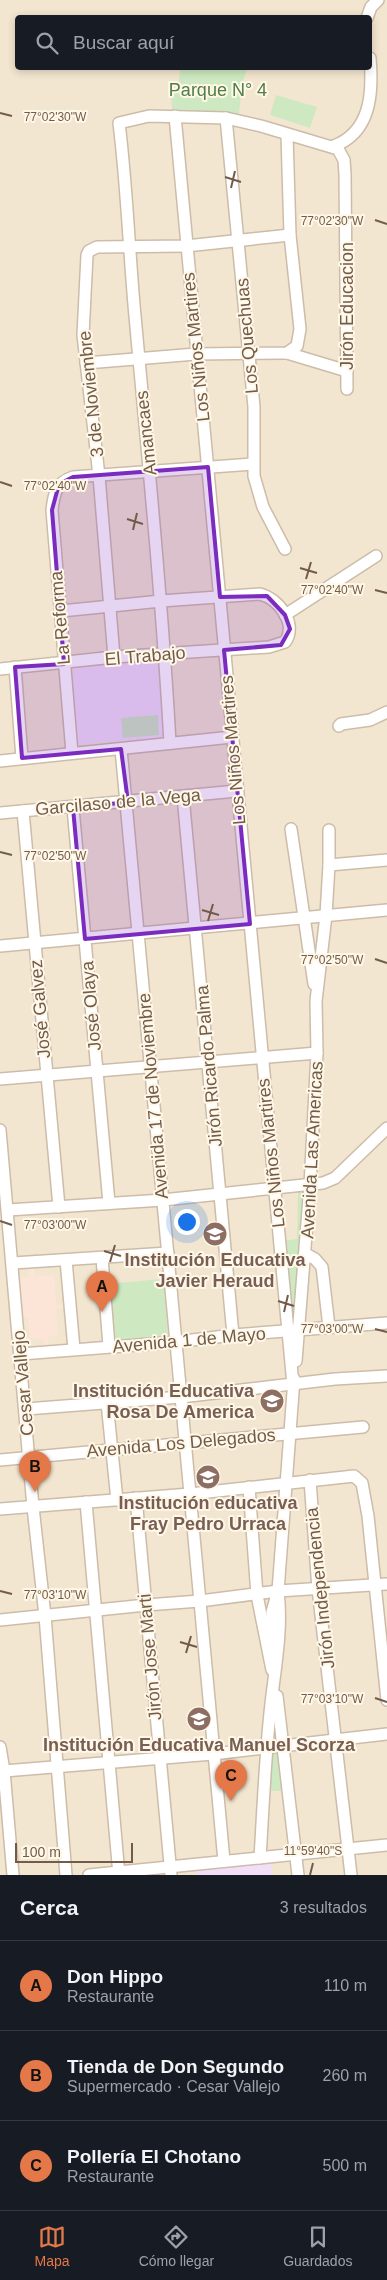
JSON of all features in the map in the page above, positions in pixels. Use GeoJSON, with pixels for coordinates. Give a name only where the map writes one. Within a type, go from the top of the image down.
{"type":"FeatureCollection","features":[{"type":"Feature","properties":{"kind":"street"},"geometry":{"type":"LineString","coordinates":[[368,15],[370,7],[378,0]]}},
{"type":"Feature","properties":{"kind":"street"},"geometry":{"type":"LineString","coordinates":[[175,116],[226,118],[334,146],[354,136],[360,127],[372,86],[371,70]]}},
{"type":"Feature","properties":{"kind":"street","name":"Amancaes"},"geometry":{"type":"LineString","coordinates":[[170,743],[161,601],[128,248],[126,179],[119,123],[149,116],[175,116]]}},
{"type":"Feature","properties":{"kind":"street","name":"Los Niños Martires"},"geometry":{"type":"LineString","coordinates":[[175,116],[262,1058],[294,1331],[293,1384]]}},
{"type":"Feature","properties":{"kind":"street","name":"Los Quechuas"},"geometry":{"type":"LineString","coordinates":[[226,118],[254,406],[254,476],[263,507],[284,549]]}},
{"type":"Feature","properties":{"kind":"street"},"geometry":{"type":"LineString","coordinates":[[287,135],[290,236],[300,329],[292,349]]}},
{"type":"Feature","properties":{"kind":"street","name":"Jirón Educacion"},"geometry":{"type":"LineString","coordinates":[[334,146],[342,155],[345,174],[347,389]]}},
{"type":"Feature","properties":{"kind":"street"},"geometry":{"type":"LineString","coordinates":[[128,248],[186,246],[290,236]]}},
{"type":"Feature","properties":{"kind":"street","name":"3 de Noviembre"},"geometry":{"type":"LineString","coordinates":[[114,657],[99,476],[83,335],[85,260],[89,251],[97,247],[128,248]]}},
{"type":"Feature","properties":{"kind":"street"},"geometry":{"type":"LineString","coordinates":[[86,364],[196,354],[292,349],[347,371]]}},
{"type":"Feature","properties":{"kind":"street"},"geometry":{"type":"LineString","coordinates":[[99,476],[150,470],[253,464]]}},
{"type":"Feature","properties":{"kind":"street","name":"La Reforma"},"geometry":{"type":"LineString","coordinates":[[72,754],[52,510],[55,492],[59,484],[73,477],[99,476]]}},
{"type":"Feature","properties":{"kind":"street"},"geometry":{"type":"LineString","coordinates":[[61,611],[110,605],[260,594],[274,600],[286,615],[376,556]]}},
{"type":"Feature","properties":{"kind":"street","name":"El Trabajo"},"geometry":{"type":"LineString","coordinates":[[0,670],[114,657],[281,645],[288,638],[290,629],[286,615]]}},
{"type":"Feature","properties":{"kind":"street"},"geometry":{"type":"LineString","coordinates":[[15,668],[22,758]]}},
{"type":"Feature","properties":{"kind":"street"},"geometry":{"type":"LineString","coordinates":[[339,726],[341,724],[370,720],[387,712]]}},
{"type":"Feature","properties":{"kind":"street"},"geometry":{"type":"LineString","coordinates":[[0,760],[232,737]]}},
{"type":"Feature","properties":{"kind":"street","name":"Avenida 17 de Noviembre"},"geometry":{"type":"LineString","coordinates":[[121,749],[128,802],[138,934],[224,1861]]}},
{"type":"Feature","properties":{"kind":"street","name":"Garcilaso de la Vega"},"geometry":{"type":"LineString","coordinates":[[0,813],[73,808],[237,791]]}},
{"type":"Feature","properties":{"kind":"street","name":"Jirón Ricardo Palma"},"geometry":{"type":"LineString","coordinates":[[183,796],[233,1335]]}},
{"type":"Feature","properties":{"kind":"street","name":"José Olaya"},"geometry":{"type":"LineString","coordinates":[[73,808],[109,1203]]}},
{"type":"Feature","properties":{"kind":"street","name":"José Galvez"},"geometry":{"type":"LineString","coordinates":[[23,811],[58,1207]]}},
{"type":"Feature","properties":{"kind":"street"},"geometry":{"type":"LineString","coordinates":[[291,829],[316,1001]]}},
{"type":"Feature","properties":{"kind":"street","name":"Avenida Las Americas"},"geometry":{"type":"LineString","coordinates":[[294,1331],[306,1254],[317,1053],[316,1001],[326,915],[329,830]]}},
{"type":"Feature","properties":{"kind":"street"},"geometry":{"type":"LineString","coordinates":[[329,865],[387,860]]}},
{"type":"Feature","properties":{"kind":"street"},"geometry":{"type":"LineString","coordinates":[[0,946],[387,910]]}},
{"type":"Feature","properties":{"kind":"street"},"geometry":{"type":"LineString","coordinates":[[0,1079],[317,1053]]}},
{"type":"Feature","properties":{"kind":"street"},"geometry":{"type":"LineString","coordinates":[[8,1210],[163,1200],[327,1182],[335,1178],[387,1128]]}},
{"type":"Feature","properties":{"kind":"street","name":"Cesar Vallejo"},"geometry":{"type":"LineString","coordinates":[[0,1130],[26,1409],[33,1506],[45,1616],[66,1875]]}},
{"type":"Feature","properties":{"kind":"street"},"geometry":{"type":"LineString","coordinates":[[12,1263],[168,1253]]}},
{"type":"Feature","properties":{"kind":"street"},"geometry":{"type":"LineString","coordinates":[[306,1254],[318,1261],[322,1267],[329,1327]]}},
{"type":"Feature","properties":{"kind":"street"},"geometry":{"type":"LineString","coordinates":[[102,1258],[109,1346]]}},
{"type":"Feature","properties":{"kind":"street"},"geometry":{"type":"LineString","coordinates":[[66,1260],[74,1349]]}},
{"type":"Feature","properties":{"kind":"street","name":"Avenida 1 de Mayo"},"geometry":{"type":"LineString","coordinates":[[21,1354],[387,1323]]}},
{"type":"Feature","properties":{"kind":"street"},"geometry":{"type":"LineString","coordinates":[[26,1409],[181,1397],[335,1379],[387,1376]]}},
{"type":"Feature","properties":{"kind":"street"},"geometry":{"type":"LineString","coordinates":[[260,1858],[267,1747],[279,1646],[280,1610],[278,1591],[293,1384]]}},
{"type":"Feature","properties":{"kind":"street"},"geometry":{"type":"LineString","coordinates":[[106,1403],[117,1500]]}},
{"type":"Feature","properties":{"kind":"street","name":"Avenida Los Delegados"},"geometry":{"type":"LineString","coordinates":[[0,1460],[363,1427]]}},
{"type":"Feature","properties":{"kind":"street"},"geometry":{"type":"LineString","coordinates":[[0,1509],[190,1494],[354,1476],[362,1484],[387,1700]]}},
{"type":"Feature","properties":{"kind":"street","name":"Jirón Independencia"},"geometry":{"type":"LineString","coordinates":[[310,1480],[318,1588],[351,1875]]}},
{"type":"Feature","properties":{"kind":"street"},"geometry":{"type":"LineString","coordinates":[[248,1487],[257,1594],[274,1677],[284,1745],[298,1875]]}},
{"type":"Feature","properties":{"kind":"street","name":"Jirón Jose Marti"},"geometry":{"type":"LineString","coordinates":[[136,1498],[171,1871]]}},
{"type":"Feature","properties":{"kind":"street"},"geometry":{"type":"LineString","coordinates":[[86,1502],[119,1873]]}},
{"type":"Feature","properties":{"kind":"street"},"geometry":{"type":"LineString","coordinates":[[0,1620],[200,1601],[278,1591],[387,1584]]}},
{"type":"Feature","properties":{"kind":"street"},"geometry":{"type":"LineString","coordinates":[[2,1774],[56,1766],[213,1754],[387,1734]]}},
{"type":"Feature","properties":{"kind":"street"},"geometry":{"type":"LineString","coordinates":[[0,1747],[13,1875]]}},
{"type":"Feature","properties":{"kind":"street"},"geometry":{"type":"LineString","coordinates":[[89,1875],[171,1871],[224,1861],[387,1845]]}},
{"type":"Feature","properties":{"kind":"highlighted area"},"geometry":{"type":"Polygon","coordinates":[[[208,467],[220,597],[267,596],[285,615],[290,629],[281,645],[224,650],[250,924],[85,939],[73,808],[128,802],[121,749],[22,758],[15,680],[15,667],[64,664],[52,510],[59,484],[73,477],[208,467]]]}},
{"type":"Feature","properties":{"kind":"shaded area"},"geometry":{"type":"Polygon","coordinates":[[[0,0],[387,0],[387,1875],[0,1875],[0,0]]]}},
{"type":"Feature","properties":{"kind":"shaded area"},"geometry":{"type":"Polygon","coordinates":[[[154,661],[159,667],[163,738],[77,744],[72,673],[75,668],[154,661]]]}},
{"type":"Feature","properties":{"kind":"shaded area"},"geometry":{"type":"Polygon","coordinates":[[[28,1268],[34,1268],[35,1276],[54,1275],[56,1305],[65,1304],[65,1308],[56,1309],[58,1336],[48,1337],[48,1347],[44,1347],[43,1338],[30,1339],[28,1318],[21,1318],[17,1277],[29,1277],[28,1268]]]}},
{"type":"Feature","properties":{"kind":"shaded area"},"geometry":{"type":"Polygon","coordinates":[[[271,1862],[272,1875],[197,1875],[196,1870],[271,1862]]]}},
{"type":"Feature","properties":{"kind":"green space","name":"Parque N° 4"},"geometry":{"type":"Polygon","coordinates":[[[180,70],[246,70],[242,85],[239,114],[172,110],[171,92],[178,92],[180,70]]]}},
{"type":"Feature","properties":{"kind":"green space"},"geometry":{"type":"Polygon","coordinates":[[[276,95],[317,107],[310,128],[270,115],[276,95]]]}},
{"type":"Feature","properties":{"kind":"green space"},"geometry":{"type":"Polygon","coordinates":[[[158,715],[159,735],[123,738],[121,718],[158,715]]]}},
{"type":"Feature","properties":{"kind":"green space"},"geometry":{"type":"Polygon","coordinates":[[[304,1190],[295,1329],[289,1329],[281,1241],[297,1239],[298,1192],[304,1190]]]}},
{"type":"Feature","properties":{"kind":"green space"},"geometry":{"type":"Polygon","coordinates":[[[163,1279],[168,1334],[164,1338],[117,1342],[110,1336],[105,1284],[163,1279]]]}},
{"type":"Feature","properties":{"kind":"green space"},"geometry":{"type":"Polygon","coordinates":[[[283,1752],[287,1791],[268,1791],[271,1753],[283,1752]]]}},
{"type":"Feature","properties":{"kind":"place","name":"Institución Educativa Javier Heraud"},"geometry":{"type":"Point","coordinates":[215,1234]}},
{"type":"Feature","properties":{"kind":"place","name":"Don Hippo"},"geometry":{"type":"Point","coordinates":[102,1312]}},
{"type":"Feature","properties":{"kind":"place","name":"Institución Educativa Rosa De America"},"geometry":{"type":"Point","coordinates":[272,1401]}},
{"type":"Feature","properties":{"kind":"place","name":"Institución educativa Fray Pedro Urraca"},"geometry":{"type":"Point","coordinates":[208,1477]}},
{"type":"Feature","properties":{"kind":"place","name":"Tienda de Don Segundo"},"geometry":{"type":"Point","coordinates":[35,1492]}},
{"type":"Feature","properties":{"kind":"place","name":"Institución Educativa Manuel Scorza"},"geometry":{"type":"Point","coordinates":[199,1719]}},
{"type":"Feature","properties":{"kind":"place","name":"Pollería El Chotano"},"geometry":{"type":"Point","coordinates":[231,1801]}}]}
